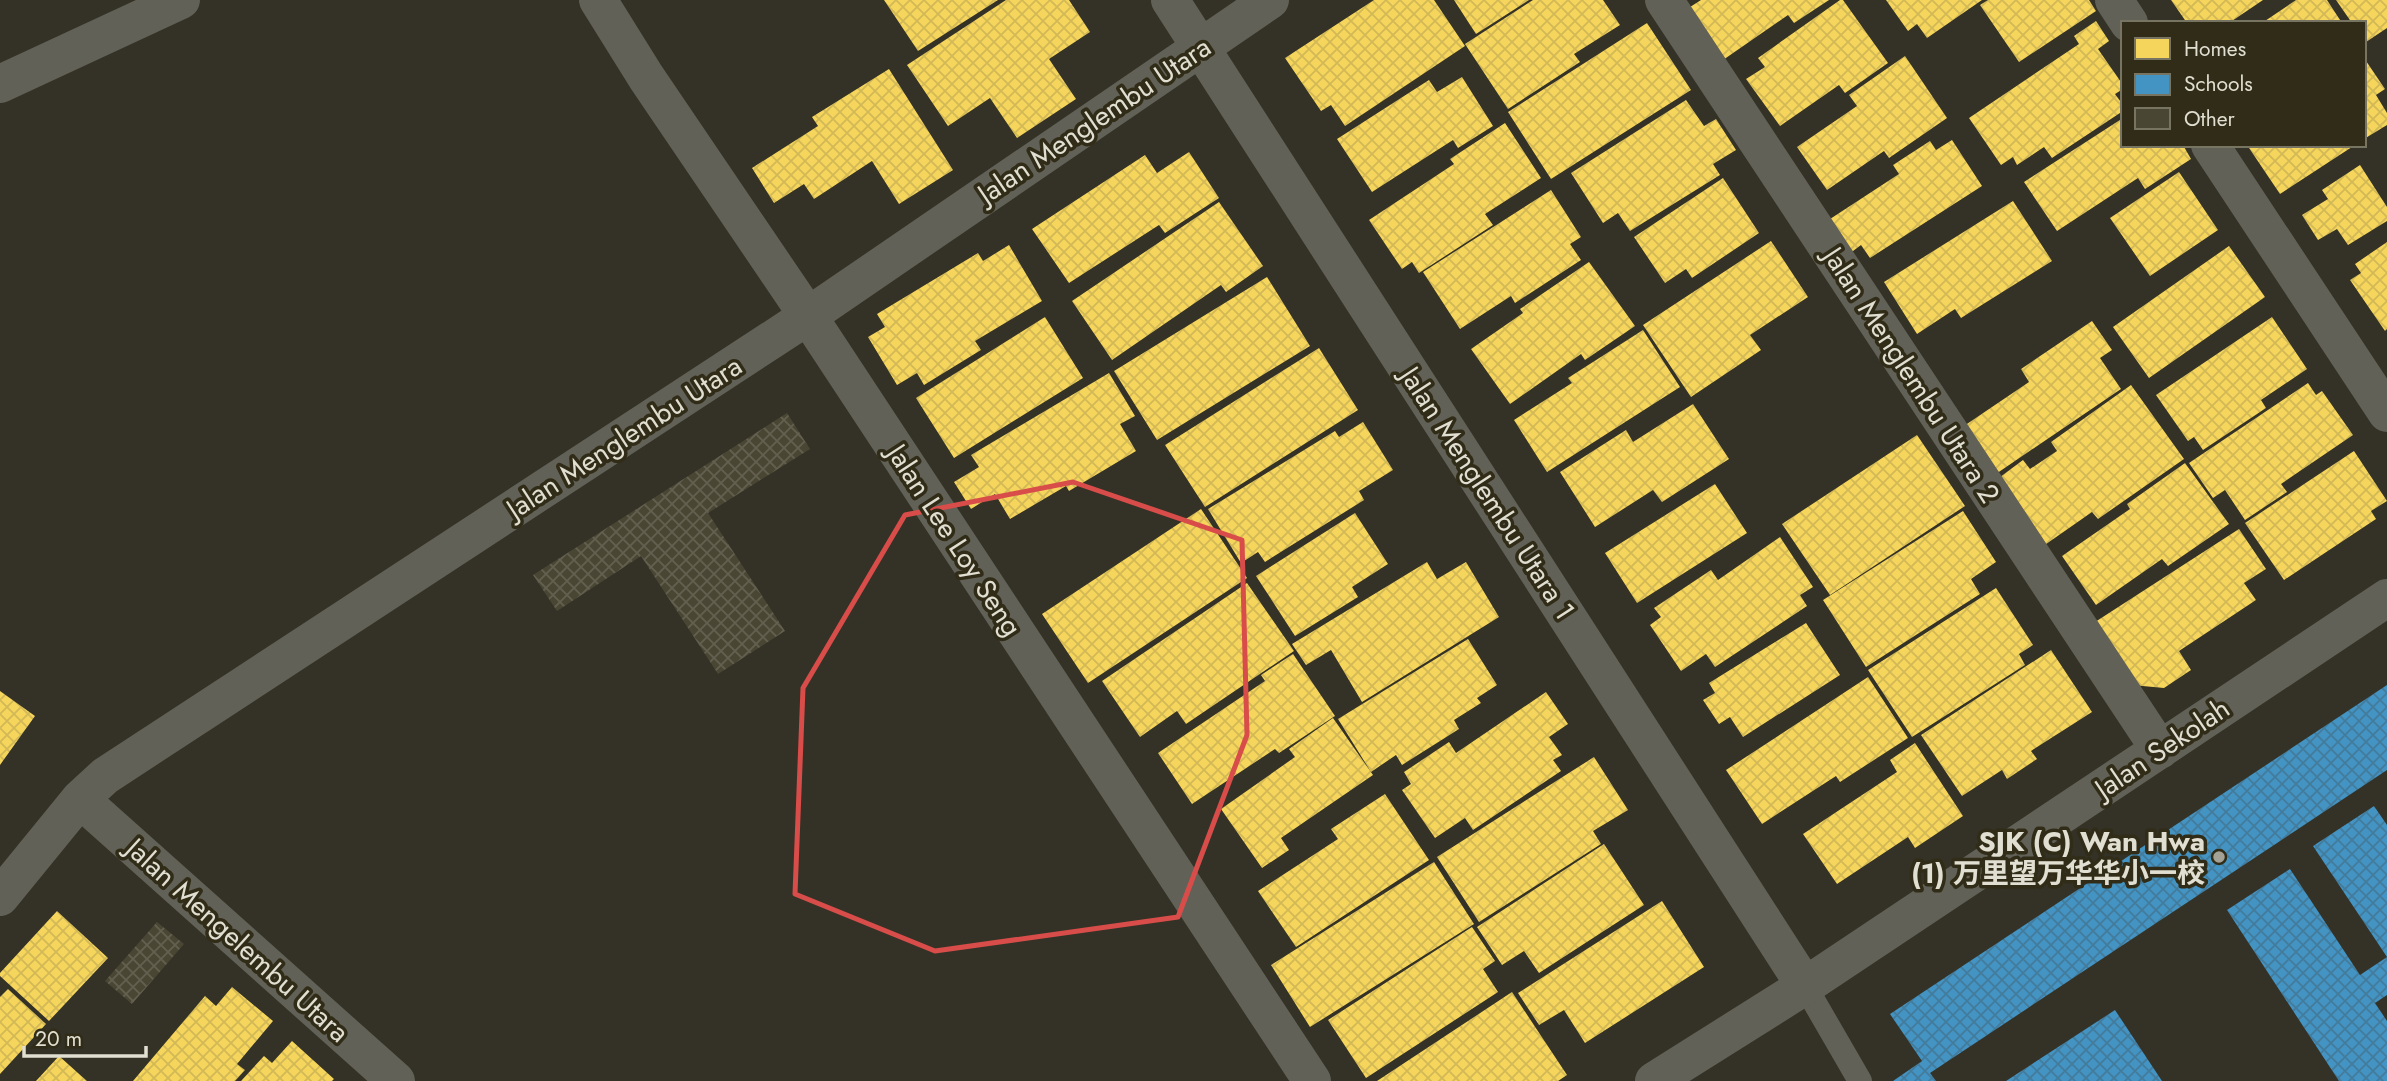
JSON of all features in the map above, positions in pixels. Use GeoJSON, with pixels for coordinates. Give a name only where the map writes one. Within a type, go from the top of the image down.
{"type":"FeatureCollection","features":[{"type":"Feature","properties":{"kind":"street"},"geometry":{"type":"LineString","coordinates":[[0,84],[181,0]]}},
{"type":"Feature","properties":{"kind":"street","name":"Jalan Lee Loy Seng"},"geometry":{"type":"LineString","coordinates":[[598,0],[1312,1081]]}},
{"type":"Feature","properties":{"kind":"street","name":"Jalan Menglembu Utara 1"},"geometry":{"type":"LineString","coordinates":[[1170,0],[1805,986]]}},
{"type":"Feature","properties":{"kind":"street","name":"Jalan Menglembu Utara"},"geometry":{"type":"LineString","coordinates":[[0,897],[80,799],[106,776],[808,316],[1270,0]]}},
{"type":"Feature","properties":{"kind":"street","name":"Jalan Menglembu Utara 2"},"geometry":{"type":"LineString","coordinates":[[1664,0],[2160,750]]}},
{"type":"Feature","properties":{"kind":"street"},"geometry":{"type":"LineString","coordinates":[[2114,0],[2128,21]]}},
{"type":"Feature","properties":{"kind":"street"},"geometry":{"type":"LineString","coordinates":[[2211,147],[2387,413]]}},
{"type":"Feature","properties":{"kind":"street","name":"Jalan Sekolah"},"geometry":{"type":"LineString","coordinates":[[1654,1081],[1805,986],[2387,598]]}},
{"type":"Feature","properties":{"kind":"street","name":"Jalan Mengelembu Utara"},"geometry":{"type":"LineString","coordinates":[[80,799],[396,1081]]}},
{"type":"Feature","properties":{"kind":"lane"},"geometry":{"type":"LineString","coordinates":[[1805,986],[1860,1081]]}},
{"type":"Feature","properties":{"kind":"highlighted area"},"geometry":{"type":"Polygon","coordinates":[[[1073,482],[1242,540],[1247,735],[1178,917],[935,951],[795,894],[803,688],[905,515],[1073,482]]]}},
{"type":"Feature","properties":{"kind":"building: Homes"},"geometry":{"type":"Polygon","coordinates":[[[884,0],[998,0],[918,51],[884,0]]]}},
{"type":"Feature","properties":{"kind":"building: Homes"},"geometry":{"type":"Polygon","coordinates":[[[1006,0],[1069,0],[1090,32],[1049,59],[1076,99],[1017,138],[990,98],[948,126],[907,65],[1006,0]]]}},
{"type":"Feature","properties":{"kind":"building: Homes"},"geometry":{"type":"Polygon","coordinates":[[[1374,0],[1434,0],[1465,46],[1345,126],[1331,105],[1321,111],[1285,58],[1374,0]]]}},
{"type":"Feature","properties":{"kind":"building: Homes"},"geometry":{"type":"Polygon","coordinates":[[[1454,0],[1529,0],[1476,34],[1454,0]]]}},
{"type":"Feature","properties":{"kind":"building: Homes"},"geometry":{"type":"Polygon","coordinates":[[[1533,0],[1603,0],[1620,25],[1574,54],[1580,62],[1508,109],[1465,44],[1533,0]]]}},
{"type":"Feature","properties":{"kind":"building: Homes"},"geometry":{"type":"Polygon","coordinates":[[[1701,0],[1829,0],[1794,23],[1788,15],[1723,60],[1687,9],[1701,0]]]}},
{"type":"Feature","properties":{"kind":"building: Homes"},"geometry":{"type":"Polygon","coordinates":[[[1843,0],[1888,63],[1845,93],[1839,85],[1780,126],[1746,79],[1765,67],[1758,58],[1843,0]]]}},
{"type":"Feature","properties":{"kind":"building: Homes"},"geometry":{"type":"Polygon","coordinates":[[[1886,0],[1982,0],[1927,38],[1917,24],[1908,31],[1886,0]]]}},
{"type":"Feature","properties":{"kind":"building: Homes"},"geometry":{"type":"Polygon","coordinates":[[[1988,0],[2089,0],[2096,11],[2019,62],[1980,5],[1988,0]]]}},
{"type":"Feature","properties":{"kind":"building: Homes"},"geometry":{"type":"Polygon","coordinates":[[[2171,0],[2263,0],[2232,21],[2186,21],[2171,0]]]}},
{"type":"Feature","properties":{"kind":"building: Homes"},"geometry":{"type":"Polygon","coordinates":[[[2296,0],[2327,0],[2341,21],[2265,21],[2296,0]]]}},
{"type":"Feature","properties":{"kind":"building: Homes"},"geometry":{"type":"Polygon","coordinates":[[[2336,0],[2387,0],[2387,28],[2366,42],[2366,21],[2351,21],[2336,0]]]}},
{"type":"Feature","properties":{"kind":"building: Homes"},"geometry":{"type":"Polygon","coordinates":[[[2096,21],[2109,41],[2098,49],[2121,82],[2121,90],[2115,94],[2121,102],[2121,112],[2052,158],[2044,147],[2017,165],[2013,157],[2001,165],[1969,118],[2079,44],[2074,36],[2096,21]]]}},
{"type":"Feature","properties":{"kind":"building: Homes"},"geometry":{"type":"Polygon","coordinates":[[[1647,23],[1691,90],[1551,179],[1508,112],[1647,23]]]}},
{"type":"Feature","properties":{"kind":"building: Homes"},"geometry":{"type":"Polygon","coordinates":[[[1905,56],[1947,118],[1889,158],[1884,151],[1827,190],[1797,147],[1857,106],[1849,95],[1905,56]]]}},
{"type":"Feature","properties":{"kind":"building: Homes"},"geometry":{"type":"Polygon","coordinates":[[[2366,61],[2385,89],[2376,95],[2387,113],[2387,125],[2366,138],[2366,61]]]}},
{"type":"Feature","properties":{"kind":"building: Homes"},"geometry":{"type":"Polygon","coordinates":[[[889,69],[953,170],[899,204],[872,161],[814,199],[804,184],[774,203],[752,168],[818,126],[812,117],[889,69]]]}},
{"type":"Feature","properties":{"kind":"building: Homes"},"geometry":{"type":"Polygon","coordinates":[[[1462,77],[1493,126],[1458,148],[1453,140],[1372,192],[1337,139],[1429,80],[1437,92],[1462,77]]]}},
{"type":"Feature","properties":{"kind":"building: Homes"},"geometry":{"type":"Polygon","coordinates":[[[1686,100],[1704,126],[1716,119],[1736,150],[1713,164],[1720,175],[1630,231],[1618,213],[1603,223],[1571,173],[1686,100]]]}},
{"type":"Feature","properties":{"kind":"building: Homes"},"geometry":{"type":"Polygon","coordinates":[[[2121,119],[2121,147],[2184,147],[2191,159],[2145,189],[2138,178],[2057,231],[2024,182],[2121,119]]]}},
{"type":"Feature","properties":{"kind":"building: Homes"},"geometry":{"type":"Polygon","coordinates":[[[1505,123],[1541,178],[1485,214],[1493,225],[1419,273],[1412,262],[1402,269],[1369,220],[1454,164],[1450,159],[1505,123]]]}},
{"type":"Feature","properties":{"kind":"building: Homes"},"geometry":{"type":"Polygon","coordinates":[[[1952,140],[1982,186],[1870,258],[1861,245],[1849,254],[1827,221],[1899,174],[1893,165],[1930,141],[1936,150],[1952,140]]]}},
{"type":"Feature","properties":{"kind":"building: Homes"},"geometry":{"type":"Polygon","coordinates":[[[2248,147],[2352,147],[2280,194],[2248,147]]]}},
{"type":"Feature","properties":{"kind":"building: Homes"},"geometry":{"type":"Polygon","coordinates":[[[1189,152],[1219,198],[1165,233],[1159,225],[1069,283],[1032,229],[1145,155],[1157,173],[1189,152]]]}},
{"type":"Feature","properties":{"kind":"building: Homes"},"geometry":{"type":"Polygon","coordinates":[[[2360,165],[2387,207],[2387,221],[2348,245],[2337,229],[2318,240],[2302,215],[2328,199],[2322,190],[2360,165]]]}},
{"type":"Feature","properties":{"kind":"building: Homes"},"geometry":{"type":"Polygon","coordinates":[[[2179,172],[2218,230],[2150,276],[2110,218],[2179,172]]]}},
{"type":"Feature","properties":{"kind":"building: Homes"},"geometry":{"type":"Polygon","coordinates":[[[1723,178],[1759,233],[1692,278],[1686,269],[1665,283],[1634,237],[1723,178]]]}},
{"type":"Feature","properties":{"kind":"building: Homes"},"geometry":{"type":"Polygon","coordinates":[[[1551,190],[1581,237],[1570,244],[1581,260],[1515,303],[1511,296],[1460,329],[1423,272],[1551,190]]]}},
{"type":"Feature","properties":{"kind":"building: Homes"},"geometry":{"type":"Polygon","coordinates":[[[2013,201],[2052,261],[1961,318],[1955,309],[1917,334],[1884,282],[2013,201]]]}},
{"type":"Feature","properties":{"kind":"building: Homes"},"geometry":{"type":"Polygon","coordinates":[[[1219,202],[1263,266],[1226,292],[1221,285],[1112,360],[1072,301],[1219,202]]]}},
{"type":"Feature","properties":{"kind":"building: Homes"},"geometry":{"type":"Polygon","coordinates":[[[1771,241],[1808,297],[1750,335],[1761,350],[1691,397],[1643,325],[1771,241]]]}},
{"type":"Feature","properties":{"kind":"building: Homes"},"geometry":{"type":"Polygon","coordinates":[[[2387,242],[2385,331],[2350,280],[2361,273],[2355,264],[2387,242]]]}},
{"type":"Feature","properties":{"kind":"building: Homes"},"geometry":{"type":"Polygon","coordinates":[[[1009,245],[1042,301],[975,341],[981,350],[924,385],[917,373],[897,385],[868,337],[885,327],[877,314],[978,253],[983,261],[1009,245]]]}},
{"type":"Feature","properties":{"kind":"building: Homes"},"geometry":{"type":"Polygon","coordinates":[[[2229,246],[2265,297],[2149,378],[2113,327],[2229,246]]]}},
{"type":"Feature","properties":{"kind":"building: Homes"},"geometry":{"type":"Polygon","coordinates":[[[1589,262],[1635,326],[1585,360],[1581,354],[1510,404],[1471,349],[1523,313],[1520,309],[1589,262]]]}},
{"type":"Feature","properties":{"kind":"building: Homes"},"geometry":{"type":"Polygon","coordinates":[[[1267,277],[1310,346],[1157,440],[1114,371],[1267,277]]]}},
{"type":"Feature","properties":{"kind":"building: Homes"},"geometry":{"type":"Polygon","coordinates":[[[1045,317],[1083,378],[954,458],[916,398],[1045,317]]]}},
{"type":"Feature","properties":{"kind":"building: Homes"},"geometry":{"type":"Polygon","coordinates":[[[2272,317],[2307,369],[2261,400],[2266,408],[2203,450],[2194,437],[2188,441],[2156,395],[2272,317]]]}},
{"type":"Feature","properties":{"kind":"building: Homes"},"geometry":{"type":"Polygon","coordinates":[[[2092,321],[2112,350],[2100,358],[2121,389],[1990,478],[1958,430],[2029,382],[2021,369],[2092,321]]]}},
{"type":"Feature","properties":{"kind":"building: Homes"},"geometry":{"type":"Polygon","coordinates":[[[1643,330],[1680,387],[1547,472],[1514,420],[1572,383],[1568,378],[1643,330]]]}},
{"type":"Feature","properties":{"kind":"building: Homes"},"geometry":{"type":"Polygon","coordinates":[[[1319,348],[1358,410],[1205,507],[1165,445],[1319,348]]]}},
{"type":"Feature","properties":{"kind":"building: Homes"},"geometry":{"type":"Polygon","coordinates":[[[1109,373],[1135,416],[1120,424],[1136,451],[1069,491],[1066,486],[1010,519],[995,494],[971,509],[954,482],[979,467],[971,455],[1109,373]]]}},
{"type":"Feature","properties":{"kind":"building: Homes"},"geometry":{"type":"Polygon","coordinates":[[[2308,383],[2316,395],[2322,391],[2353,435],[2281,484],[2287,492],[2245,520],[2225,490],[2213,498],[2189,463],[2308,383]]]}},
{"type":"Feature","properties":{"kind":"building: Homes"},"geometry":{"type":"Polygon","coordinates":[[[2131,385],[2184,459],[2098,519],[2092,512],[2039,549],[1992,483],[2023,460],[2030,469],[2057,451],[2051,442],[2131,385]]]}},
{"type":"Feature","properties":{"kind":"building: Homes"},"geometry":{"type":"Polygon","coordinates":[[[1693,404],[1729,459],[1662,502],[1653,490],[1595,527],[1560,472],[1626,430],[1633,442],[1693,404]]]}},
{"type":"Feature","properties":{"kind":"building: Homes"},"geometry":{"type":"Polygon","coordinates":[[[1363,422],[1393,470],[1359,491],[1364,500],[1265,562],[1258,552],[1241,563],[1208,509],[1335,431],[1339,437],[1363,422]]]}},
{"type":"Feature","properties":{"kind":"building: Homes"},"geometry":{"type":"Polygon","coordinates":[[[1917,435],[1965,506],[1830,595],[1782,524],[1917,435]]]}},
{"type":"Feature","properties":{"kind":"building: Homes"},"geometry":{"type":"Polygon","coordinates":[[[2354,451],[2387,501],[2371,511],[2376,519],[2284,580],[2245,523],[2354,451]]]}},
{"type":"Feature","properties":{"kind":"building: Homes"},"geometry":{"type":"Polygon","coordinates":[[[2185,463],[2229,524],[2168,566],[2162,559],[2096,605],[2062,556],[2130,509],[2127,504],[2185,463]]]}},
{"type":"Feature","properties":{"kind":"building: Homes"},"geometry":{"type":"Polygon","coordinates":[[[1715,484],[1747,533],[1637,603],[1605,553],[1715,484]]]}},
{"type":"Feature","properties":{"kind":"building: Homes"},"geometry":{"type":"Polygon","coordinates":[[[1201,509],[1247,578],[1088,683],[1042,614],[1201,509]]]}},
{"type":"Feature","properties":{"kind":"building: Homes"},"geometry":{"type":"Polygon","coordinates":[[[1963,511],[1996,562],[1971,579],[1980,594],[1866,667],[1823,600],[1963,511]]]}},
{"type":"Feature","properties":{"kind":"building: Homes"},"geometry":{"type":"Polygon","coordinates":[[[1355,513],[1388,564],[1352,587],[1358,597],[1295,636],[1256,576],[1355,513]]]}},
{"type":"Feature","properties":{"kind":"building: Homes"},"geometry":{"type":"Polygon","coordinates":[[[2239,529],[2266,569],[2244,583],[2256,600],[2179,651],[2191,670],[2164,688],[2132,685],[2092,624],[2239,529]]]}},
{"type":"Feature","properties":{"kind":"building: Homes"},"geometry":{"type":"Polygon","coordinates":[[[1780,537],[1813,587],[1800,595],[1807,606],[1715,667],[1706,654],[1681,671],[1650,625],[1661,617],[1654,608],[1711,570],[1718,580],[1780,537]]]}},
{"type":"Feature","properties":{"kind":"building: Homes"},"geometry":{"type":"Polygon","coordinates":[[[1427,562],[1437,579],[1466,562],[1499,617],[1362,702],[1331,650],[1306,665],[1292,644],[1427,562]]]}},
{"type":"Feature","properties":{"kind":"building: Homes"},"geometry":{"type":"Polygon","coordinates":[[[1247,583],[1294,651],[1186,724],[1177,711],[1140,737],[1102,681],[1247,583]]]}},
{"type":"Feature","properties":{"kind":"building: Homes"},"geometry":{"type":"Polygon","coordinates":[[[1996,588],[2033,645],[2019,654],[2025,665],[1912,737],[1868,670],[1996,588]]]}},
{"type":"Feature","properties":{"kind":"building: Homes"},"geometry":{"type":"Polygon","coordinates":[[[1806,623],[1840,675],[1743,737],[1730,717],[1719,724],[1703,700],[1715,693],[1709,683],[1806,623]]]}},
{"type":"Feature","properties":{"kind":"building: Homes"},"geometry":{"type":"Polygon","coordinates":[[[1468,639],[1497,685],[1477,698],[1481,703],[1454,720],[1459,729],[1402,765],[1396,755],[1371,772],[1338,719],[1468,639]]]}},
{"type":"Feature","properties":{"kind":"building: Homes"},"geometry":{"type":"Polygon","coordinates":[[[2051,650],[2092,712],[2031,751],[2037,759],[2007,779],[2002,770],[1962,796],[1921,735],[2051,650]]]}},
{"type":"Feature","properties":{"kind":"building: Homes"},"geometry":{"type":"Polygon","coordinates":[[[1293,654],[1335,716],[1279,753],[1275,749],[1192,804],[1158,753],[1265,681],[1261,675],[1293,654]]]}},
{"type":"Feature","properties":{"kind":"building: Homes"},"geometry":{"type":"Polygon","coordinates":[[[1868,677],[1908,738],[1840,782],[1836,776],[1762,824],[1726,770],[1868,677]]]}},
{"type":"Feature","properties":{"kind":"building: Homes"},"geometry":{"type":"Polygon","coordinates":[[[0,691],[35,716],[0,765],[0,691]]]}},
{"type":"Feature","properties":{"kind":"building: Homes"},"geometry":{"type":"Polygon","coordinates":[[[1546,692],[1568,724],[1549,737],[1562,755],[1553,760],[1561,771],[1473,830],[1465,818],[1435,838],[1402,790],[1411,784],[1404,772],[1449,742],[1456,753],[1546,692]]]}},
{"type":"Feature","properties":{"kind":"building: Homes"},"geometry":{"type":"Polygon","coordinates":[[[1333,718],[1373,775],[1281,838],[1289,850],[1262,868],[1221,809],[1295,757],[1289,749],[1333,718]]]}},
{"type":"Feature","properties":{"kind":"building: Homes"},"geometry":{"type":"Polygon","coordinates":[[[1915,743],[1963,816],[1915,848],[1908,837],[1837,884],[1803,834],[1897,772],[1890,760],[1915,743]]]}},
{"type":"Feature","properties":{"kind":"building: Homes"},"geometry":{"type":"Polygon","coordinates":[[[1594,757],[1628,810],[1593,831],[1601,844],[1479,922],[1437,857],[1594,757]]]}},
{"type":"Feature","properties":{"kind":"building: Homes"},"geometry":{"type":"Polygon","coordinates":[[[1385,794],[1429,860],[1296,947],[1258,891],[1338,839],[1331,829],[1385,794]]]}},
{"type":"Feature","properties":{"kind":"building: Homes"},"geometry":{"type":"Polygon","coordinates":[[[1604,844],[1644,905],[1539,973],[1524,951],[1502,965],[1477,927],[1604,844]]]}},
{"type":"Feature","properties":{"kind":"building: Homes"},"geometry":{"type":"Polygon","coordinates":[[[1434,862],[1474,924],[1310,1027],[1271,965],[1434,862]]]}},
{"type":"Feature","properties":{"kind":"building: Homes"},"geometry":{"type":"Polygon","coordinates":[[[1662,901],[1704,967],[1585,1043],[1564,1010],[1539,1025],[1518,993],[1662,901]]]}},
{"type":"Feature","properties":{"kind":"building: Homes"},"geometry":{"type":"Polygon","coordinates":[[[57,911],[108,958],[49,1021],[0,976],[0,973],[57,911]]]}},
{"type":"Feature","properties":{"kind":"building: Homes"},"geometry":{"type":"Polygon","coordinates":[[[1472,927],[1495,961],[1483,969],[1498,992],[1366,1078],[1328,1020],[1472,927]]]}},
{"type":"Feature","properties":{"kind":"building: Homes"},"geometry":{"type":"Polygon","coordinates":[[[232,987],[273,1021],[237,1064],[245,1070],[235,1081],[133,1081],[205,996],[216,1006],[232,987]]]}},
{"type":"Feature","properties":{"kind":"building: Homes"},"geometry":{"type":"Polygon","coordinates":[[[8,989],[46,1024],[0,1074],[0,997],[8,989]]]}},
{"type":"Feature","properties":{"kind":"building: Homes"},"geometry":{"type":"Polygon","coordinates":[[[1512,992],[1567,1075],[1558,1081],[1377,1081],[1512,992]]]}},
{"type":"Feature","properties":{"kind":"building: Homes"},"geometry":{"type":"Polygon","coordinates":[[[292,1041],[334,1079],[241,1081],[264,1056],[272,1063],[292,1041]]]}},
{"type":"Feature","properties":{"kind":"building: Homes"},"geometry":{"type":"Polygon","coordinates":[[[59,1056],[87,1081],[36,1081],[59,1056]]]}},
{"type":"Feature","properties":{"kind":"building: Schools"},"geometry":{"type":"Polygon","coordinates":[[[2387,685],[2387,770],[1930,1073],[1936,1081],[1893,1081],[1922,1061],[1890,1014],[2387,685]]]}},
{"type":"Feature","properties":{"kind":"building: Schools"},"geometry":{"type":"Polygon","coordinates":[[[2374,806],[2387,825],[2387,957],[2313,846],[2374,806]]]}},
{"type":"Feature","properties":{"kind":"building: Schools"},"geometry":{"type":"Polygon","coordinates":[[[2290,869],[2360,975],[2387,957],[2387,995],[2375,1003],[2387,1021],[2387,1081],[2339,1081],[2227,910],[2290,869]]]}},
{"type":"Feature","properties":{"kind":"building: Schools"},"geometry":{"type":"Polygon","coordinates":[[[2115,1010],[2162,1081],[2006,1081],[2115,1010]]]}},
{"type":"Feature","properties":{"kind":"building: Other"},"geometry":{"type":"Polygon","coordinates":[[[787,413],[810,449],[708,513],[785,631],[718,674],[641,556],[557,611],[533,575],[787,413]]]}},
{"type":"Feature","properties":{"kind":"building: Other"},"geometry":{"type":"Polygon","coordinates":[[[157,922],[184,944],[132,1004],[105,981],[157,922]]]}},
{"type":"Feature","properties":{"kind":"place","name":"SJK (C) Wan Hwa (1) 万里望万华华小一校"},"geometry":{"type":"Point","coordinates":[2219,857]}}]}
